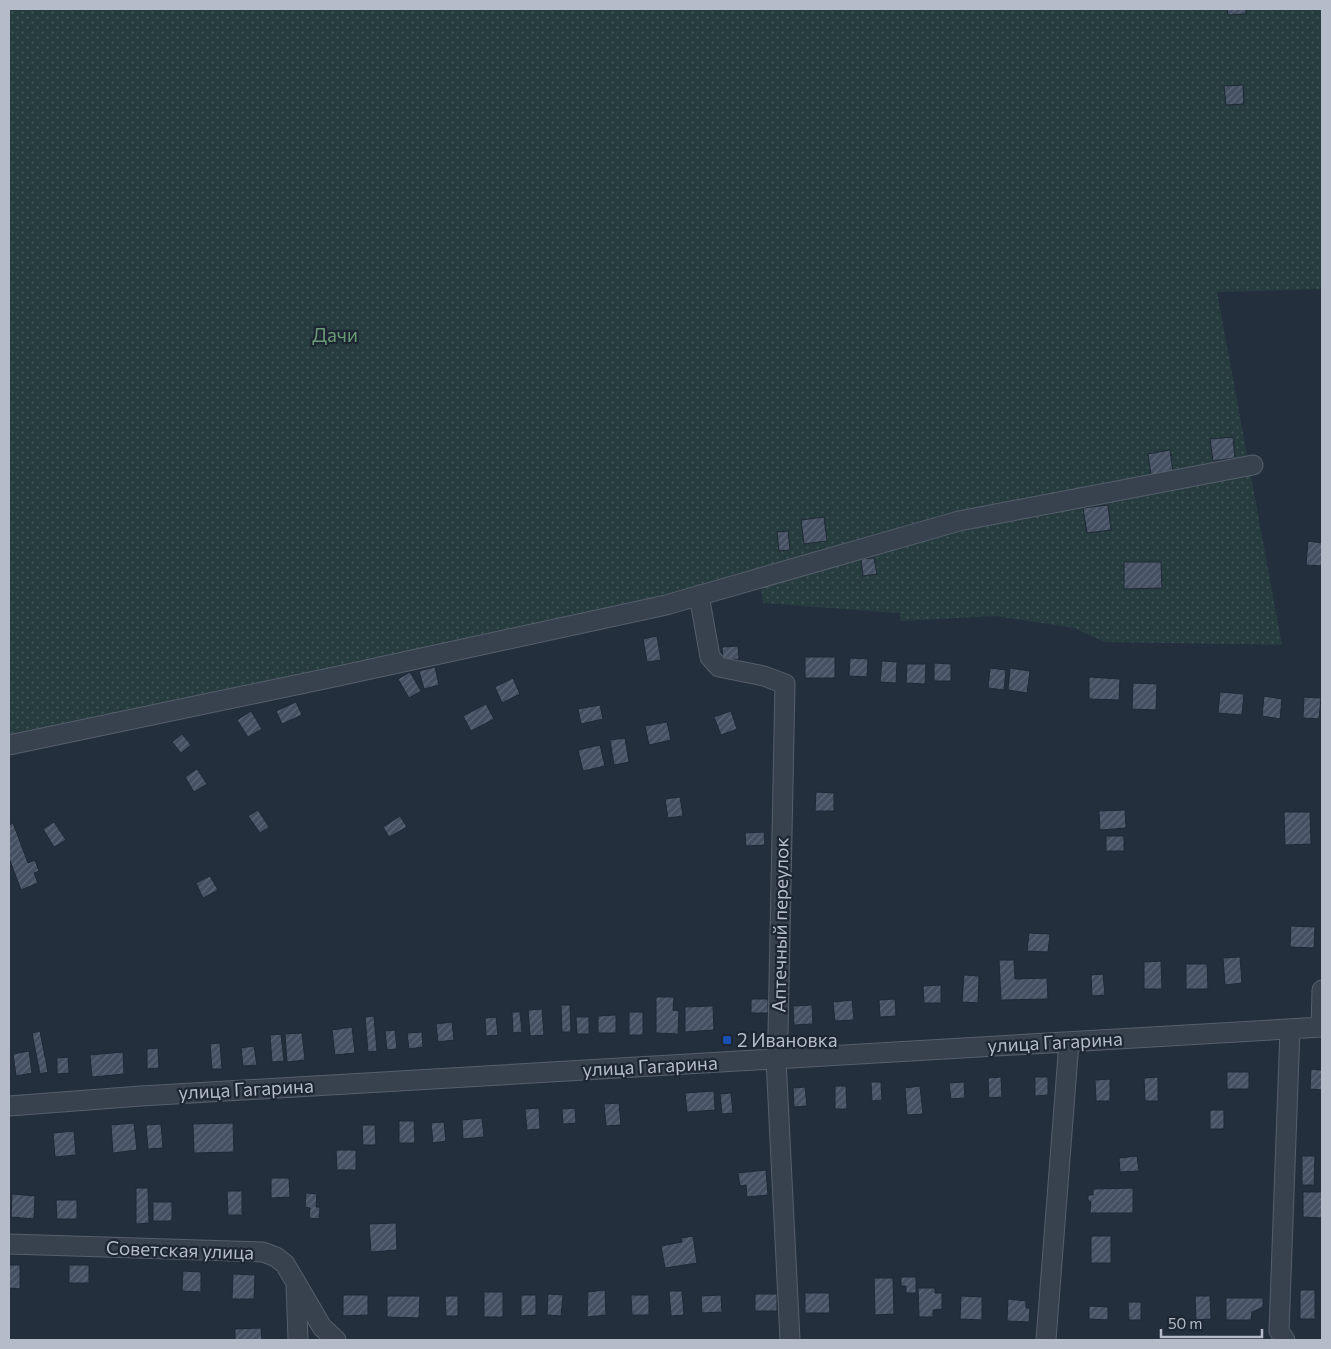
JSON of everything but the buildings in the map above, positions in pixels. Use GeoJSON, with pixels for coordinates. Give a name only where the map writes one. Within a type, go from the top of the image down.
{"type":"FeatureCollection","features":[{"type":"Feature","properties":{"kind":"street"},"geometry":{"type":"LineString","coordinates":[[9,745],[666,605],[959,521],[1253,465]]}},
{"type":"Feature","properties":{"kind":"street","name":"Аптечный переулок"},"geometry":{"type":"LineString","coordinates":[[699,595],[710,657],[719,668],[764,676],[785,684],[776,1059],[790,1340]]}},
{"type":"Feature","properties":{"kind":"street"},"geometry":{"type":"LineString","coordinates":[[1321,1027],[1322,990]]}},
{"type":"Feature","properties":{"kind":"street","name":"улица Гагарина"},"geometry":{"type":"LineString","coordinates":[[9,1106],[161,1094],[1321,1027]]}},
{"type":"Feature","properties":{"kind":"street"},"geometry":{"type":"LineString","coordinates":[[1285,1340],[1279,1331],[1290,1029]]}},
{"type":"Feature","properties":{"kind":"street"},"geometry":{"type":"LineString","coordinates":[[1046,1340],[1069,1042]]}},
{"type":"Feature","properties":{"kind":"street","name":"Советская улица"},"geometry":{"type":"LineString","coordinates":[[9,1244],[263,1252],[276,1257],[285,1264],[322,1327],[335,1340]]}},
{"type":"Feature","properties":{"kind":"street"},"geometry":{"type":"LineString","coordinates":[[296,1283],[298,1340]]}},
{"type":"Feature","properties":{"kind":"green space","name":"Дачи"},"geometry":{"type":"Polygon","coordinates":[[[9,9],[1322,9],[1322,289],[1217,292],[1282,645],[1105,642],[1074,628],[996,616],[901,621],[899,613],[763,603],[759,573],[698,590],[9,738],[9,9]]]}},
{"type":"Feature","properties":{"kind":"place","name":"2 Ивановка"},"geometry":{"type":"Point","coordinates":[727,1040]}}]}
